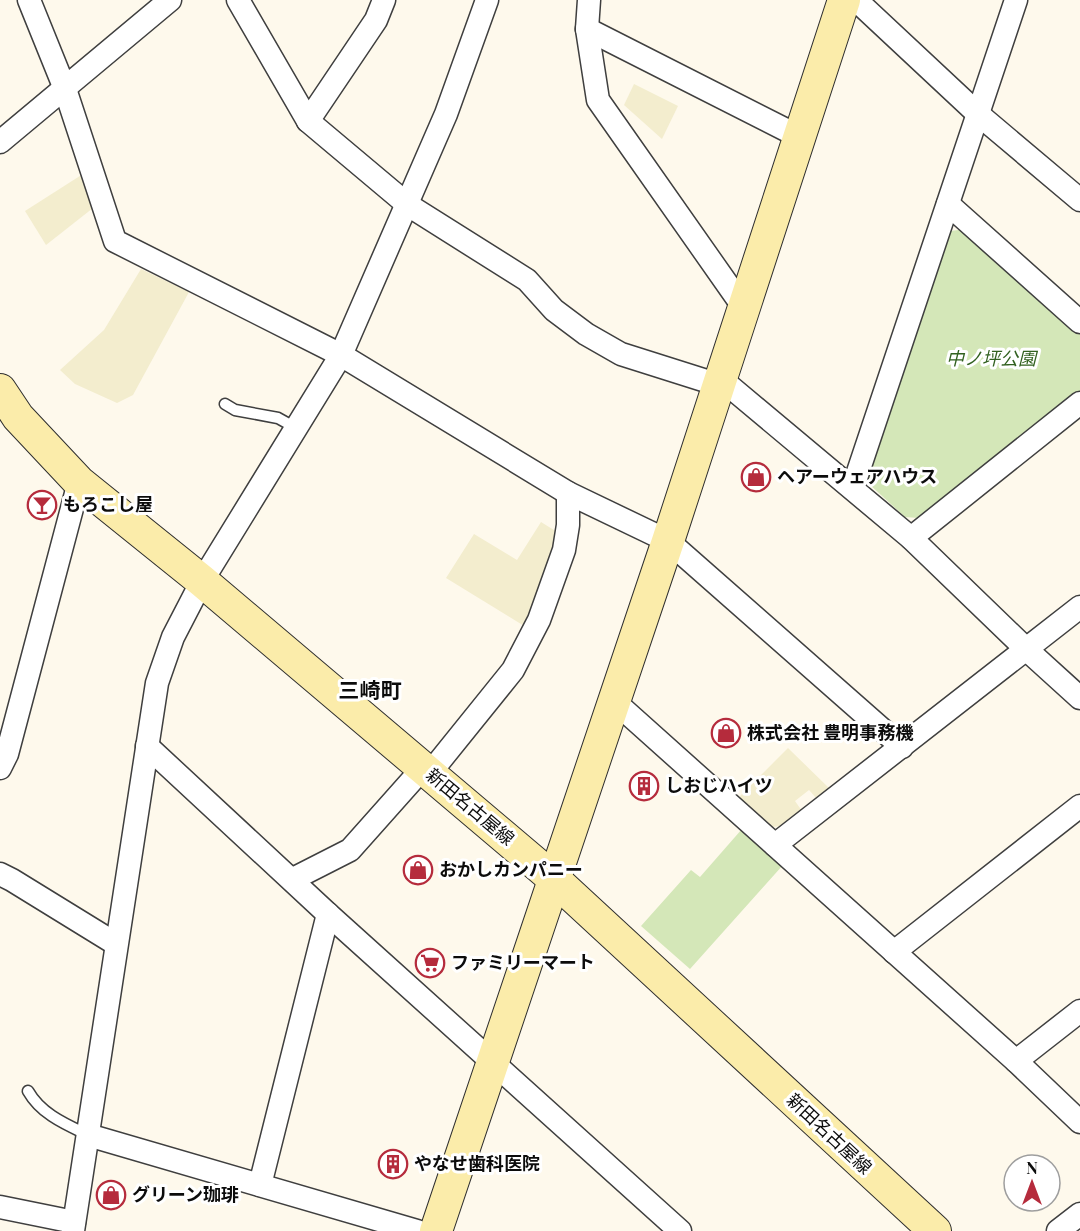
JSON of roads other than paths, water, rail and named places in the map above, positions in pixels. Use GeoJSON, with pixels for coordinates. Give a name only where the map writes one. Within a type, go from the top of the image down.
{"type":"FeatureCollection","features":[{"type":"Feature","properties":{"kind":"street"},"geometry":{"type":"LineString","coordinates":[[28,0],[65,89],[115,242],[341,355],[568,493],[668,541],[902,747]]}},
{"type":"Feature","properties":{"kind":"street"},"geometry":{"type":"LineString","coordinates":[[0,142],[170,0]]}},
{"type":"Feature","properties":{"kind":"street"},"geometry":{"type":"LineString","coordinates":[[238,0],[308,121],[408,205],[527,280],[554,310],[586,334],[621,354],[720,382],[853,487],[911,538],[1080,698]]}},
{"type":"Feature","properties":{"kind":"street"},"geometry":{"type":"LineString","coordinates":[[308,121],[376,20],[384,0]]}},
{"type":"Feature","properties":{"kind":"street"},"geometry":{"type":"LineString","coordinates":[[0,1208],[74,1227],[157,682],[173,637],[202,581],[341,355],[446,114],[487,0]]}},
{"type":"Feature","properties":{"kind":"street"},"geometry":{"type":"LineString","coordinates":[[589,0],[587,29],[598,100],[744,308]]}},
{"type":"Feature","properties":{"kind":"street"},"geometry":{"type":"LineString","coordinates":[[436,1231],[668,541],[844,0]]}},
{"type":"Feature","properties":{"kind":"street"},"geometry":{"type":"LineString","coordinates":[[855,0],[978,114],[1080,200]]}},
{"type":"Feature","properties":{"kind":"street"},"geometry":{"type":"LineString","coordinates":[[853,487],[1016,0]]}},
{"type":"Feature","properties":{"kind":"street"},"geometry":{"type":"LineString","coordinates":[[587,29],[800,137]]}},
{"type":"Feature","properties":{"kind":"street"},"geometry":{"type":"LineString","coordinates":[[948,204],[1080,322]]}},
{"type":"Feature","properties":{"kind":"street","name":"新田名古屋線"},"geometry":{"type":"LineString","coordinates":[[0,390],[18,417],[79,482],[202,581],[555,879],[935,1231]]}},
{"type":"Feature","properties":{"kind":"street"},"geometry":{"type":"LineString","coordinates":[[911,538],[1080,404]]}},
{"type":"Feature","properties":{"kind":"street"},"geometry":{"type":"LineString","coordinates":[[0,768],[6,754],[79,482]]}},
{"type":"Feature","properties":{"kind":"street"},"geometry":{"type":"LineString","coordinates":[[293,879],[350,850],[426,770],[513,670],[539,620],[564,550],[568,525],[568,493]]}},
{"type":"Feature","properties":{"kind":"street"},"geometry":{"type":"LineString","coordinates":[[775,845],[1080,607]]}},
{"type":"Feature","properties":{"kind":"street"},"geometry":{"type":"LineString","coordinates":[[614,701],[1016,1061],[1080,1122]]}},
{"type":"Feature","properties":{"kind":"street"},"geometry":{"type":"LineString","coordinates":[[147,746],[293,879],[328,914],[680,1231]]}},
{"type":"Feature","properties":{"kind":"street"},"geometry":{"type":"LineString","coordinates":[[894,952],[1080,806]]}},
{"type":"Feature","properties":{"kind":"street"},"geometry":{"type":"LineString","coordinates":[[0,874],[116,944]]}},
{"type":"Feature","properties":{"kind":"street"},"geometry":{"type":"LineString","coordinates":[[260,1185],[328,914]]}},
{"type":"Feature","properties":{"kind":"street"},"geometry":{"type":"LineString","coordinates":[[1016,1061],[1080,1011]]}},
{"type":"Feature","properties":{"kind":"street"},"geometry":{"type":"LineString","coordinates":[[88,1136],[417,1231]]}},
{"type":"Feature","properties":{"kind":"street"},"geometry":{"type":"LineString","coordinates":[[1058,1231],[1080,1214]]}},
{"type":"Feature","properties":{"kind":"lane"},"geometry":{"type":"LineString","coordinates":[[225,404],[235,410],[278,418],[296,428]]}},
{"type":"Feature","properties":{"kind":"lane"},"geometry":{"type":"LineString","coordinates":[[27,1091],[34,1103],[50,1116],[88,1136]]}},
{"type":"Feature","properties":{"kind":"place","name":"ヘアーウェアハウス"},"geometry":{"type":"Point","coordinates":[756,477]}},
{"type":"Feature","properties":{"kind":"place","name":"もろこし屋"},"geometry":{"type":"Point","coordinates":[42,505]}},
{"type":"Feature","properties":{"kind":"place","name":"株式会社 豊明事務機"},"geometry":{"type":"Point","coordinates":[726,733]}},
{"type":"Feature","properties":{"kind":"place","name":"しおじハイツ"},"geometry":{"type":"Point","coordinates":[644,786]}},
{"type":"Feature","properties":{"kind":"place","name":"おかしカンパニー"},"geometry":{"type":"Point","coordinates":[418,870]}},
{"type":"Feature","properties":{"kind":"place","name":"ファミリーマート"},"geometry":{"type":"Point","coordinates":[430,963]}},
{"type":"Feature","properties":{"kind":"place","name":"やなせ歯科医院"},"geometry":{"type":"Point","coordinates":[393,1164]}},
{"type":"Feature","properties":{"kind":"place","name":"グリーン珈琲"},"geometry":{"type":"Point","coordinates":[111,1195]}},
{"type":"Feature","properties":{"kind":"district","name":"三崎町"},"geometry":{"type":"Point","coordinates":[370,691]}},
{"type":"Feature","properties":{"kind":"park label","name":"中ノ坪公園"},"geometry":{"type":"Point","coordinates":[991,359]}}]}
